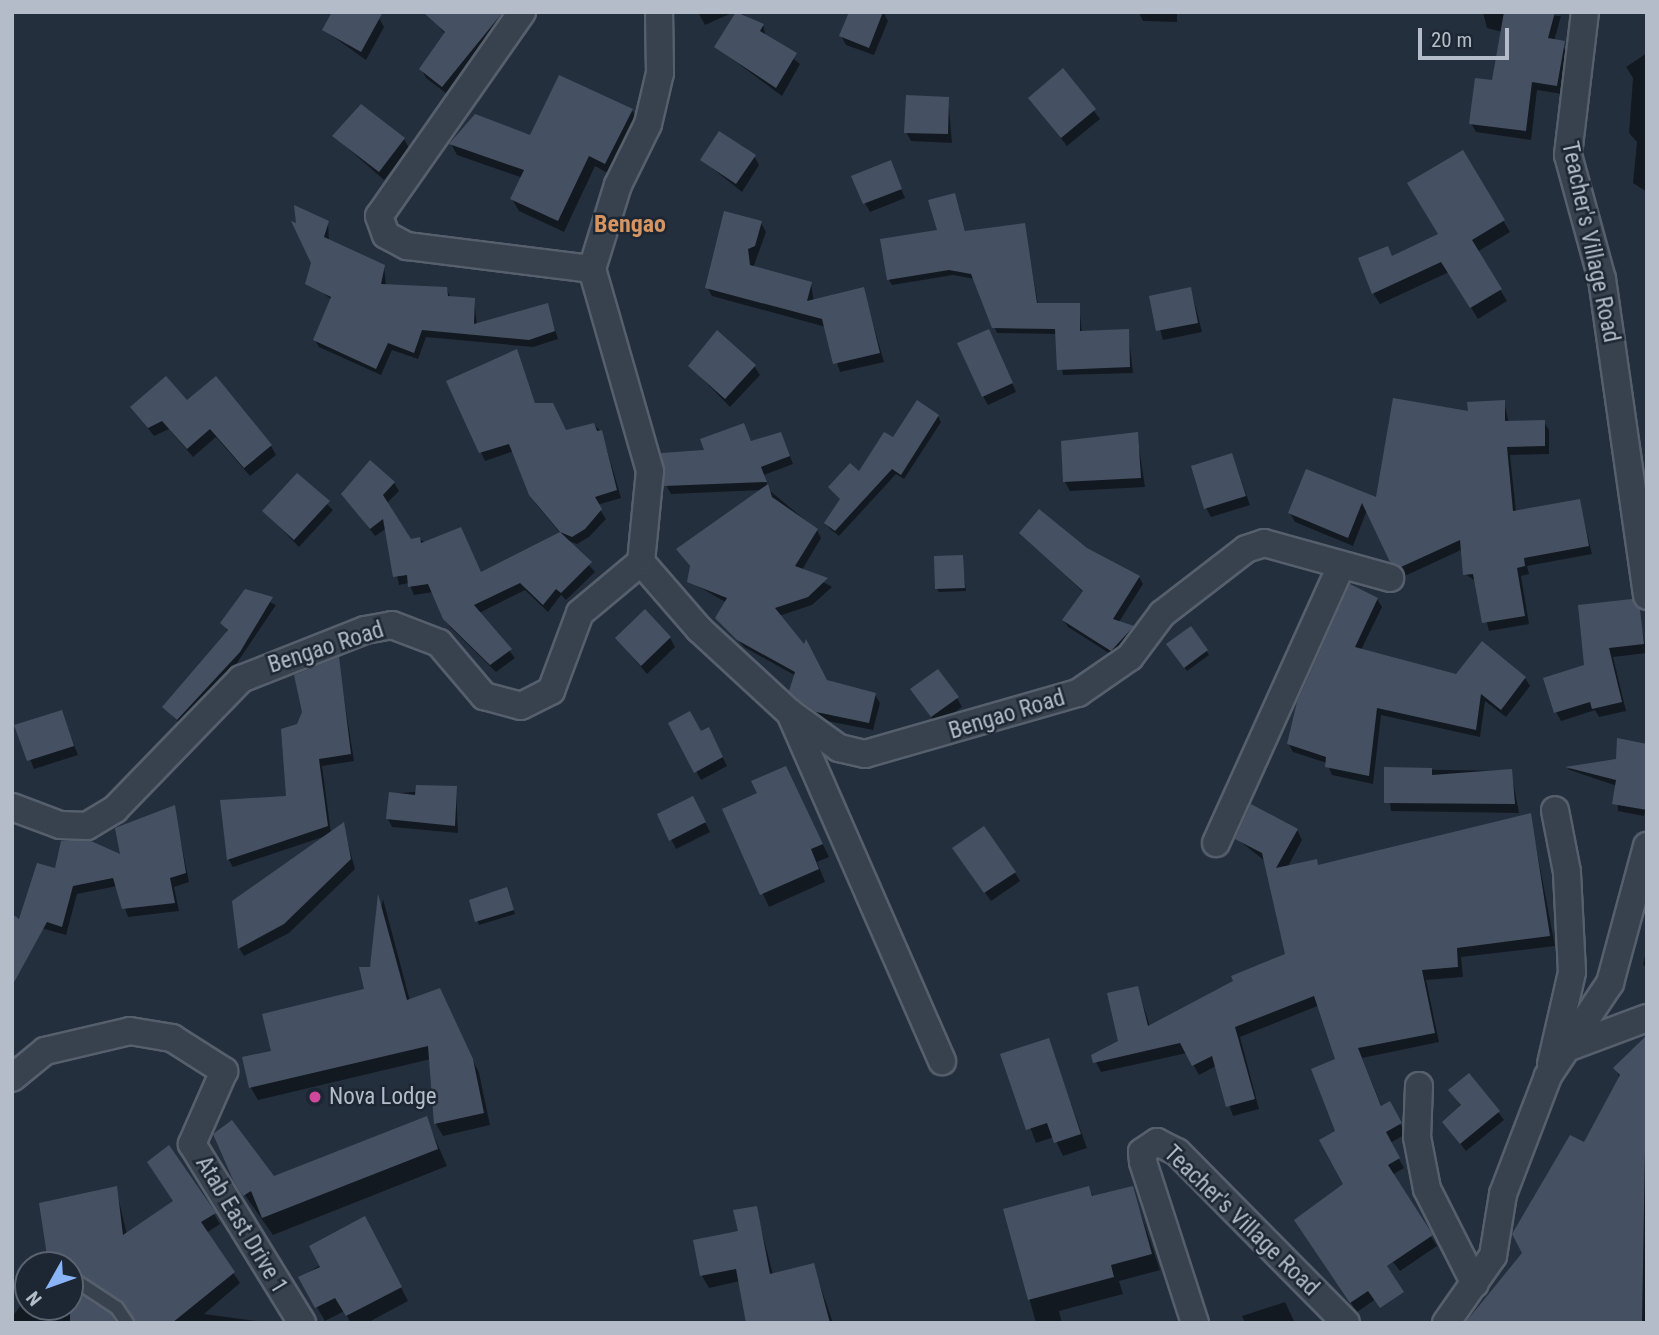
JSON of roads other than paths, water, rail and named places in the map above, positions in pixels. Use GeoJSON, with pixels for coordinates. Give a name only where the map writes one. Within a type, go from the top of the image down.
{"type":"FeatureCollection","features":[{"type":"Feature","properties":{"kind":"street"},"geometry":{"type":"LineString","coordinates":[[522,12],[379,215],[386,235],[407,246],[592,269]]}},
{"type":"Feature","properties":{"kind":"street"},"geometry":{"type":"LineString","coordinates":[[641,562],[650,471],[592,269],[618,185],[648,124],[660,73],[659,12]]}},
{"type":"Feature","properties":{"kind":"street","name":"Teacher's Village Road"},"geometry":{"type":"LineString","coordinates":[[1590,14],[1568,155],[1602,279],[1647,596]]}},
{"type":"Feature","properties":{"kind":"street","name":"Bengao Road"},"geometry":{"type":"LineString","coordinates":[[12,807],[60,825],[87,826],[115,809],[241,679],[365,630],[392,625],[439,643],[484,696],[521,706],[551,691],[580,613],[641,562],[699,629],[789,712],[839,748],[865,754],[905,746],[1078,693],[1105,678],[1162,614],[1246,550],[1282,546],[1340,568],[1390,578]]}},
{"type":"Feature","properties":{"kind":"street"},"geometry":{"type":"LineString","coordinates":[[1216,843],[1340,568]]}},
{"type":"Feature","properties":{"kind":"street"},"geometry":{"type":"LineString","coordinates":[[789,712],[942,1060]]}},
{"type":"Feature","properties":{"kind":"street"},"geometry":{"type":"LineString","coordinates":[[1446,1323],[1493,1256],[1503,1194],[1548,1076],[1572,972],[1566,872],[1555,810]]}},
{"type":"Feature","properties":{"kind":"street"},"geometry":{"type":"LineString","coordinates":[[1548,1076],[1572,1046],[1610,983],[1647,846]]}},
{"type":"Feature","properties":{"kind":"street"},"geometry":{"type":"LineString","coordinates":[[1572,1046],[1647,1018]]}},
{"type":"Feature","properties":{"kind":"street","name":"Atab East Drive 1"},"geometry":{"type":"LineString","coordinates":[[12,1078],[46,1051],[130,1031],[172,1038],[224,1071],[192,1144],[302,1323]]}},
{"type":"Feature","properties":{"kind":"street"},"geometry":{"type":"LineString","coordinates":[[1419,1086],[1417,1137],[1427,1189],[1475,1284]]}},
{"type":"Feature","properties":{"kind":"street","name":"Teacher's Village Road"},"geometry":{"type":"LineString","coordinates":[[1195,1323],[1143,1162],[1142,1152],[1157,1142],[1177,1152],[1346,1323]]}},
{"type":"Feature","properties":{"kind":"lane"},"geometry":{"type":"LineString","coordinates":[[84,1286],[117,1308],[127,1323]]}},
{"type":"Feature","properties":{"kind":"place","name":"Nova Lodge"},"geometry":{"type":"Point","coordinates":[315,1097]}},
{"type":"Feature","properties":{"kind":"district","name":"Bengao"},"geometry":{"type":"Point","coordinates":[630,225]}}]}
